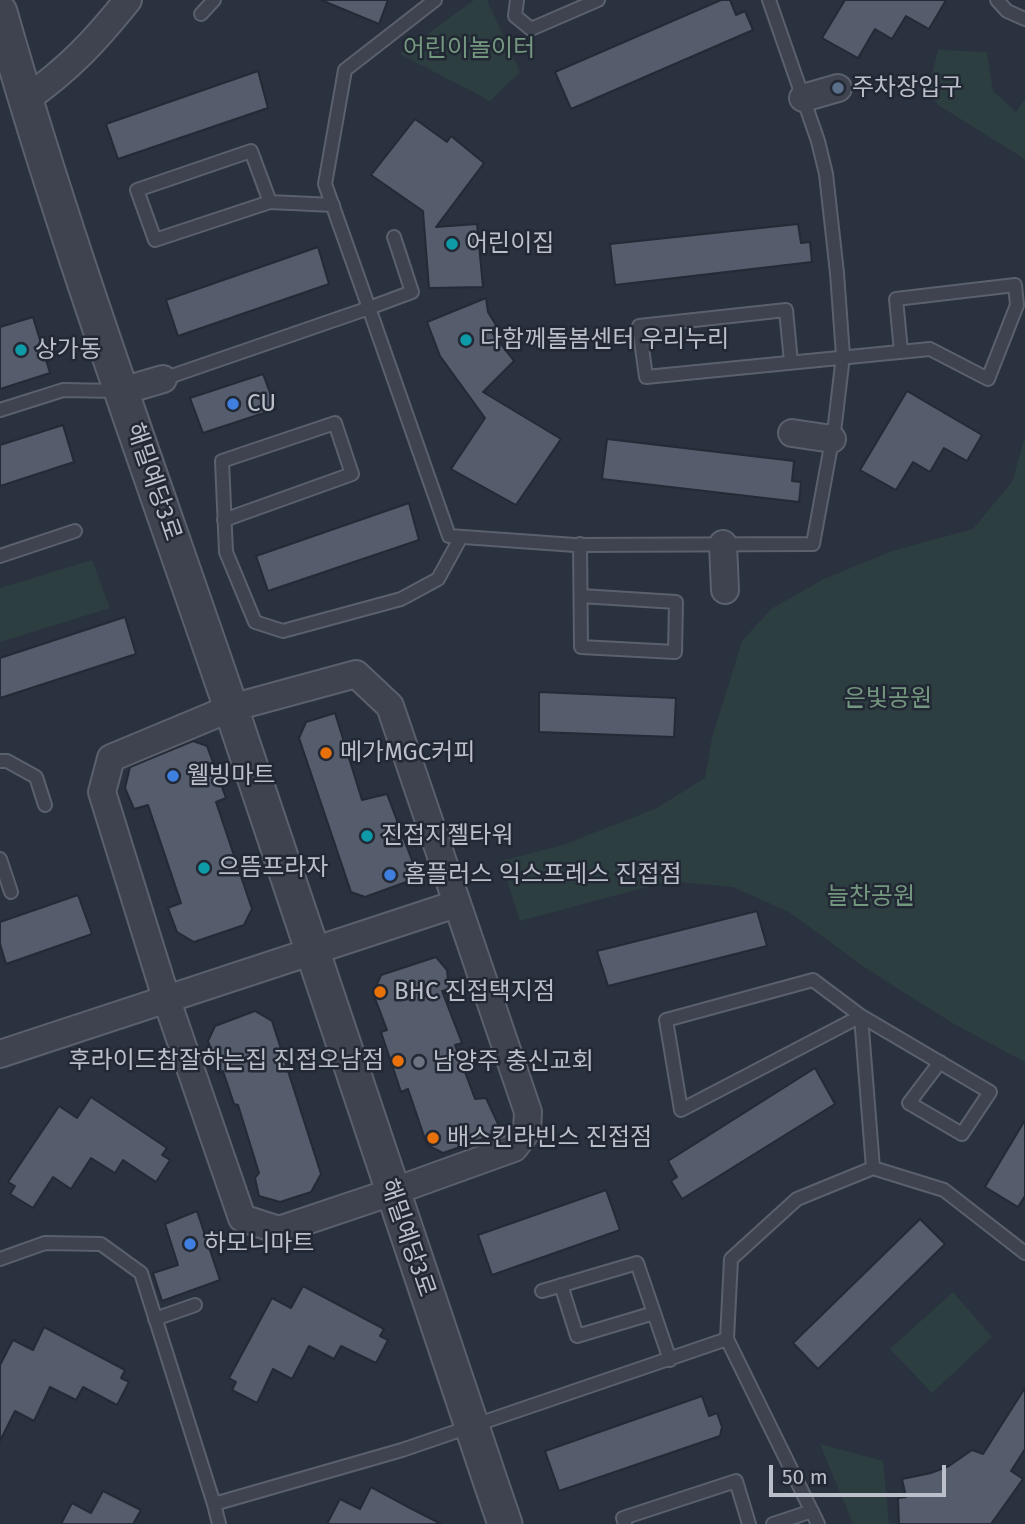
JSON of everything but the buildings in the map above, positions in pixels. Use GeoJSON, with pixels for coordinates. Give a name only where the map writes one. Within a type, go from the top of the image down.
{"type":"FeatureCollection","features":[{"type":"Feature","properties":{"kind":"street"},"geometry":{"type":"LineString","coordinates":[[25,100],[58,77],[88,49],[128,0]]}},
{"type":"Feature","properties":{"kind":"street","name":"해밀예당3로"},"geometry":{"type":"LineString","coordinates":[[0,12],[25,100],[122,391],[505,1524]]}},
{"type":"Feature","properties":{"kind":"street"},"geometry":{"type":"LineString","coordinates":[[803,98],[838,88]]}},
{"type":"Feature","properties":{"kind":"street"},"geometry":{"type":"LineString","coordinates":[[122,391],[163,379]]}},
{"type":"Feature","properties":{"kind":"street"},"geometry":{"type":"LineString","coordinates":[[792,433],[832,439]]}},
{"type":"Feature","properties":{"kind":"street"},"geometry":{"type":"LineString","coordinates":[[723,544],[725,590]]}},
{"type":"Feature","properties":{"kind":"street"},"geometry":{"type":"LineString","coordinates":[[356,674],[390,706],[528,1112],[527,1131],[514,1148],[279,1230],[243,1218],[166,998],[102,792],[111,758],[231,708],[356,674]]}},
{"type":"Feature","properties":{"kind":"street"},"geometry":{"type":"LineString","coordinates":[[0,1054],[456,904]]}},
{"type":"Feature","properties":{"kind":"lane"},"geometry":{"type":"LineString","coordinates":[[201,14],[214,0]]}},
{"type":"Feature","properties":{"kind":"lane"},"geometry":{"type":"LineString","coordinates":[[435,0],[345,70],[325,184],[449,536],[580,544],[813,544],[832,439],[843,356],[837,273],[826,174],[818,141],[769,0]]}},
{"type":"Feature","properties":{"kind":"lane"},"geometry":{"type":"LineString","coordinates":[[517,0],[514,16],[531,29],[598,0]]}},
{"type":"Feature","properties":{"kind":"lane"},"geometry":{"type":"LineString","coordinates":[[997,0],[1007,11],[1025,19]]}},
{"type":"Feature","properties":{"kind":"lane"},"geometry":{"type":"LineString","coordinates":[[270,202],[251,151],[137,190],[155,240],[270,202],[333,205]]}},
{"type":"Feature","properties":{"kind":"lane"},"geometry":{"type":"LineString","coordinates":[[163,379],[412,292],[394,237]]}},
{"type":"Feature","properties":{"kind":"lane"},"geometry":{"type":"LineString","coordinates":[[791,362],[786,310],[639,326],[646,377],[930,349],[988,379],[1017,305],[1015,285],[896,299],[901,351]]}},
{"type":"Feature","properties":{"kind":"lane"},"geometry":{"type":"LineString","coordinates":[[0,410],[63,390],[122,391]]}},
{"type":"Feature","properties":{"kind":"lane"},"geometry":{"type":"LineString","coordinates":[[224,520],[352,474],[335,423],[222,461],[224,520],[226,552],[255,622],[283,631],[401,600],[438,579],[461,537]]}},
{"type":"Feature","properties":{"kind":"lane"},"geometry":{"type":"LineString","coordinates":[[0,556],[75,531]]}},
{"type":"Feature","properties":{"kind":"lane"},"geometry":{"type":"LineString","coordinates":[[580,544],[581,646],[675,652],[676,602],[581,596]]}},
{"type":"Feature","properties":{"kind":"lane"},"geometry":{"type":"LineString","coordinates":[[0,761],[7,761],[36,777],[45,805]]}},
{"type":"Feature","properties":{"kind":"lane"},"geometry":{"type":"LineString","coordinates":[[0,859],[11,892]]}},
{"type":"Feature","properties":{"kind":"lane"},"geometry":{"type":"LineString","coordinates":[[861,1016],[681,1110],[666,1020],[813,980],[861,1016],[940,1062],[990,1092],[962,1134],[909,1103],[940,1062]]}},
{"type":"Feature","properties":{"kind":"lane"},"geometry":{"type":"LineString","coordinates":[[861,1016],[873,1168]]}},
{"type":"Feature","properties":{"kind":"lane"},"geometry":{"type":"LineString","coordinates":[[818,1524],[727,1339],[731,1259],[797,1199],[873,1168],[944,1190],[1025,1253]]}},
{"type":"Feature","properties":{"kind":"lane"},"geometry":{"type":"LineString","coordinates":[[0,1259],[45,1242],[101,1244],[141,1273],[219,1524]]}},
{"type":"Feature","properties":{"kind":"lane"},"geometry":{"type":"LineString","coordinates":[[542,1291],[637,1263],[670,1360]]}},
{"type":"Feature","properties":{"kind":"lane"},"geometry":{"type":"LineString","coordinates":[[561,1285],[577,1336],[654,1313]]}},
{"type":"Feature","properties":{"kind":"lane"},"geometry":{"type":"LineString","coordinates":[[155,1319],[195,1305]]}},
{"type":"Feature","properties":{"kind":"lane"},"geometry":{"type":"LineString","coordinates":[[214,1504],[402,1450],[727,1339]]}},
{"type":"Feature","properties":{"kind":"lane"},"geometry":{"type":"LineString","coordinates":[[625,1524],[623,1518],[736,1481],[749,1524]]}},
{"type":"Feature","properties":{"kind":"lane"},"geometry":{"type":"LineString","coordinates":[[773,1524],[812,1511]]}},
{"type":"Feature","properties":{"kind":"green space","name":"어린이놀이터"},"geometry":{"type":"Polygon","coordinates":[[[474,0],[487,0],[520,72],[490,101],[400,54],[474,0]]]}},
{"type":"Feature","properties":{"kind":"green space"},"geometry":{"type":"Polygon","coordinates":[[[938,50],[987,52],[993,91],[1016,112],[1025,99],[1025,159],[938,105],[928,91],[938,50]]]}},
{"type":"Feature","properties":{"kind":"green space","name":"은빛공원"},"geometry":{"type":"Polygon","coordinates":[[[1025,437],[1025,1062],[954,1024],[864,967],[789,912],[733,887],[669,881],[520,921],[501,861],[563,845],[657,808],[705,778],[712,738],[742,641],[771,609],[824,579],[892,551],[973,529],[1012,482],[1025,437]]]}},
{"type":"Feature","properties":{"kind":"green space"},"geometry":{"type":"Polygon","coordinates":[[[92,560],[110,608],[0,642],[0,588],[92,560]]]}},
{"type":"Feature","properties":{"kind":"green space"},"geometry":{"type":"Polygon","coordinates":[[[953,1292],[992,1337],[932,1393],[890,1349],[953,1292]]]}},
{"type":"Feature","properties":{"kind":"green space"},"geometry":{"type":"Polygon","coordinates":[[[820,1444],[883,1461],[889,1524],[853,1524],[820,1444]]]}},
{"type":"Feature","properties":{"kind":"place","name":"주차장입구"},"geometry":{"type":"Point","coordinates":[838,88]}},
{"type":"Feature","properties":{"kind":"place","name":"어린이집"},"geometry":{"type":"Point","coordinates":[452,244]}},
{"type":"Feature","properties":{"kind":"place","name":"다함께돌봄센터 우리누리"},"geometry":{"type":"Point","coordinates":[466,340]}},
{"type":"Feature","properties":{"kind":"place","name":"상가동"},"geometry":{"type":"Point","coordinates":[21,350]}},
{"type":"Feature","properties":{"kind":"place","name":"CU"},"geometry":{"type":"Point","coordinates":[233,404]}},
{"type":"Feature","properties":{"kind":"place","name":"메가MGC커피"},"geometry":{"type":"Point","coordinates":[326,753]}},
{"type":"Feature","properties":{"kind":"place","name":"웰빙마트"},"geometry":{"type":"Point","coordinates":[173,776]}},
{"type":"Feature","properties":{"kind":"place","name":"진접지젤타워"},"geometry":{"type":"Point","coordinates":[367,836]}},
{"type":"Feature","properties":{"kind":"place","name":"으뜸프라자"},"geometry":{"type":"Point","coordinates":[204,868]}},
{"type":"Feature","properties":{"kind":"place","name":"홈플러스 익스프레스 진접점"},"geometry":{"type":"Point","coordinates":[390,875]}},
{"type":"Feature","properties":{"kind":"place","name":"BHC 진접택지점"},"geometry":{"type":"Point","coordinates":[380,992]}},
{"type":"Feature","properties":{"kind":"place","name":"후라이드참잘하는집 진접오남점"},"geometry":{"type":"Point","coordinates":[398,1061]}},
{"type":"Feature","properties":{"kind":"place","name":"남양주 충신교회"},"geometry":{"type":"Point","coordinates":[419,1062]}},
{"type":"Feature","properties":{"kind":"place","name":"배스킨라빈스 진접점"},"geometry":{"type":"Point","coordinates":[433,1138]}},
{"type":"Feature","properties":{"kind":"place","name":"하모니마트"},"geometry":{"type":"Point","coordinates":[190,1244]}},
{"type":"Feature","properties":{"kind":"park label","name":"늘찬공원"},"geometry":{"type":"Point","coordinates":[871,897]}}]}
